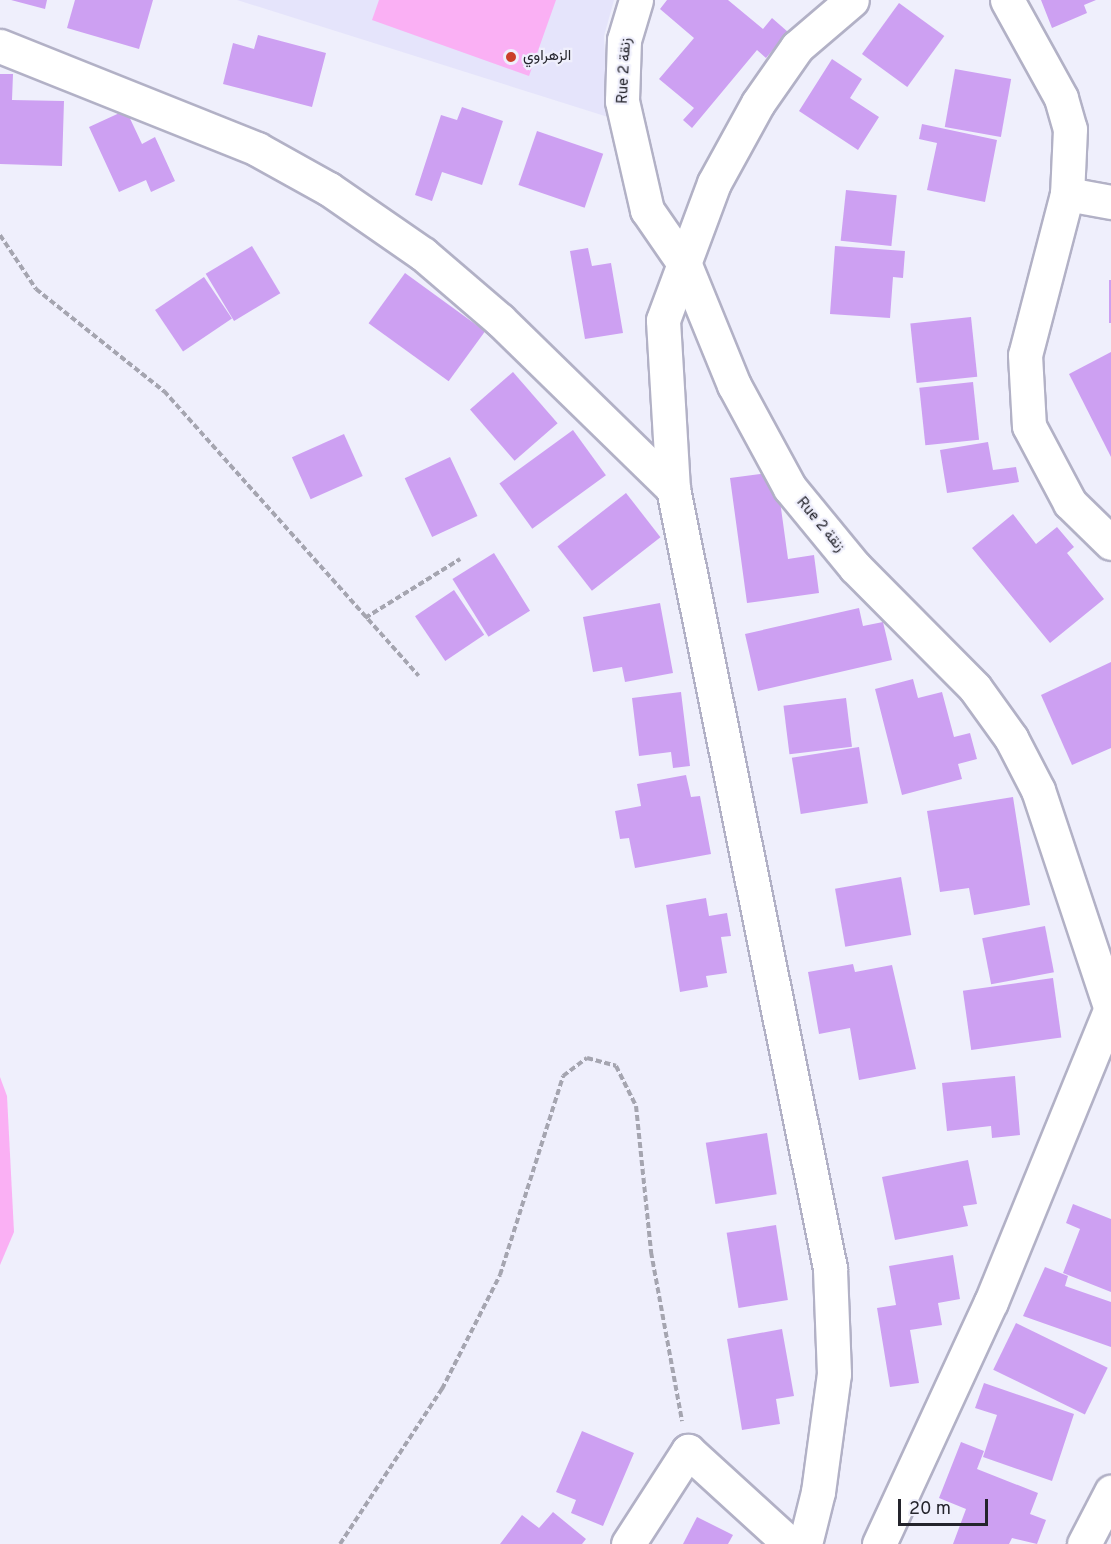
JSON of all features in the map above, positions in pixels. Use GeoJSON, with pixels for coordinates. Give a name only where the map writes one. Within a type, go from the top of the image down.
{"type":"FeatureCollection","features":[{"type":"Feature","properties":{"kind":"street","name":"Rue 2 زنقة"},"geometry":{"type":"LineString","coordinates":[[636,0],[624,40],[622,101],[631,156],[647,210],[685,265],[734,385],[790,488],[855,567],[975,688],[1011,738],[1038,790],[1111,1008]]}},
{"type":"Feature","properties":{"kind":"street"},"geometry":{"type":"LineString","coordinates":[[805,1544],[818,1492],[834,1374],[830,1268],[673,489],[663,320],[714,183],[758,103],[797,47],[852,0]]}},
{"type":"Feature","properties":{"kind":"street"},"geometry":{"type":"LineString","coordinates":[[1007,0],[1064,108],[1070,138],[1067,194],[1025,355],[1024,392],[1029,426],[1044,462],[1070,503],[1111,543]]}},
{"type":"Feature","properties":{"kind":"street"},"geometry":{"type":"LineString","coordinates":[[0,46],[257,148],[329,189],[423,254],[491,313],[673,489]]}},
{"type":"Feature","properties":{"kind":"street"},"geometry":{"type":"LineString","coordinates":[[1067,194],[1111,202]]}},
{"type":"Feature","properties":{"kind":"street"},"geometry":{"type":"LineString","coordinates":[[879,1544],[991,1302],[1111,1008]]}},
{"type":"Feature","properties":{"kind":"street"},"geometry":{"type":"LineString","coordinates":[[628,1544],[688,1451],[790,1544]]}},
{"type":"Feature","properties":{"kind":"street"},"geometry":{"type":"LineString","coordinates":[[1084,1544],[1111,1492]]}},
{"type":"Feature","properties":{"kind":"path"},"geometry":{"type":"LineString","coordinates":[[0,235],[36,289],[164,391],[418,676]]}},
{"type":"Feature","properties":{"kind":"path"},"geometry":{"type":"LineString","coordinates":[[365,618],[460,559]]}},
{"type":"Feature","properties":{"kind":"path"},"geometry":{"type":"LineString","coordinates":[[340,1544],[442,1389],[495,1286],[563,1076],[587,1058],[616,1066],[636,1106],[651,1252],[688,1451]]}},
{"type":"Feature","properties":{"kind":"shaded area","name":"الزهراوي"},"geometry":{"type":"Polygon","coordinates":[[[237,0],[614,0],[604,36],[608,117],[237,0]]]}},
{"type":"Feature","properties":{"kind":"shaded area"},"geometry":{"type":"Polygon","coordinates":[[[379,0],[556,0],[529,76],[372,20],[379,0]]]}},
{"type":"Feature","properties":{"kind":"shaded area"},"geometry":{"type":"Polygon","coordinates":[[[0,1077],[7,1096],[14,1232],[0,1265],[0,1077]]]}},
{"type":"Feature","properties":{"kind":"building"},"geometry":{"type":"Polygon","coordinates":[[[11,0],[47,0],[45,9],[11,0]]]}},
{"type":"Feature","properties":{"kind":"building"},"geometry":{"type":"Polygon","coordinates":[[[75,0],[153,0],[139,49],[67,28],[75,0]]]}},
{"type":"Feature","properties":{"kind":"building"},"geometry":{"type":"Polygon","coordinates":[[[667,0],[728,0],[763,29],[772,18],[788,32],[766,58],[757,50],[692,128],[683,120],[694,108],[659,79],[694,38],[660,9],[667,0]]]}},
{"type":"Feature","properties":{"kind":"building"},"geometry":{"type":"Polygon","coordinates":[[[1041,0],[1096,0],[1084,5],[1087,13],[1052,28],[1041,0]]]}},
{"type":"Feature","properties":{"kind":"building"},"geometry":{"type":"Polygon","coordinates":[[[899,3],[944,36],[907,87],[862,54],[899,3]]]}},
{"type":"Feature","properties":{"kind":"building"},"geometry":{"type":"Polygon","coordinates":[[[258,35],[326,53],[312,107],[223,84],[233,43],[254,49],[258,35]]]}},
{"type":"Feature","properties":{"kind":"building"},"geometry":{"type":"Polygon","coordinates":[[[832,59],[862,79],[850,98],[879,117],[858,150],[799,111],[832,59]]]}},
{"type":"Feature","properties":{"kind":"building"},"geometry":{"type":"Polygon","coordinates":[[[955,69],[1011,79],[1001,137],[945,127],[955,69]]]}},
{"type":"Feature","properties":{"kind":"building"},"geometry":{"type":"Polygon","coordinates":[[[0,74],[13,74],[12,100],[64,101],[62,166],[0,164],[0,74]]]}},
{"type":"Feature","properties":{"kind":"building"},"geometry":{"type":"Polygon","coordinates":[[[462,107],[503,121],[482,185],[442,172],[432,201],[415,195],[441,115],[457,120],[462,107]]]}},
{"type":"Feature","properties":{"kind":"building"},"geometry":{"type":"Polygon","coordinates":[[[126,110],[142,144],[155,137],[175,181],[151,192],[146,180],[119,192],[89,127],[126,110]]]}},
{"type":"Feature","properties":{"kind":"building"},"geometry":{"type":"Polygon","coordinates":[[[922,124],[997,140],[985,202],[927,190],[937,143],[919,139],[922,124]]]}},
{"type":"Feature","properties":{"kind":"building"},"geometry":{"type":"Polygon","coordinates":[[[537,131],[603,154],[585,208],[518,185],[537,131]]]}},
{"type":"Feature","properties":{"kind":"building"},"geometry":{"type":"Polygon","coordinates":[[[846,190],[897,195],[891,246],[841,241],[846,190]]]}},
{"type":"Feature","properties":{"kind":"building"},"geometry":{"type":"Polygon","coordinates":[[[252,246],[280,293],[234,321],[206,274],[252,246]]]}},
{"type":"Feature","properties":{"kind":"building"},"geometry":{"type":"Polygon","coordinates":[[[835,246],[905,251],[903,278],[893,277],[890,318],[830,314],[835,246]]]}},
{"type":"Feature","properties":{"kind":"building"},"geometry":{"type":"Polygon","coordinates":[[[588,248],[592,266],[611,263],[623,333],[585,339],[570,251],[588,248]]]}},
{"type":"Feature","properties":{"kind":"building"},"geometry":{"type":"Polygon","coordinates":[[[405,273],[485,331],[449,381],[369,323],[405,273]]]}},
{"type":"Feature","properties":{"kind":"building"},"geometry":{"type":"Polygon","coordinates":[[[204,277],[232,318],[183,351],[155,310],[204,277]]]}},
{"type":"Feature","properties":{"kind":"building"},"geometry":{"type":"Polygon","coordinates":[[[1109,280],[1111,280],[1111,323],[1109,323],[1109,280]]]}},
{"type":"Feature","properties":{"kind":"building"},"geometry":{"type":"Polygon","coordinates":[[[971,317],[977,377],[917,383],[910,323],[971,317]]]}},
{"type":"Feature","properties":{"kind":"building"},"geometry":{"type":"Polygon","coordinates":[[[1111,352],[1111,457],[1069,374],[1111,352]]]}},
{"type":"Feature","properties":{"kind":"building"},"geometry":{"type":"Polygon","coordinates":[[[513,372],[558,423],[515,461],[470,409],[513,372]]]}},
{"type":"Feature","properties":{"kind":"building"},"geometry":{"type":"Polygon","coordinates":[[[973,382],[979,440],[925,445],[919,388],[973,382]]]}},
{"type":"Feature","properties":{"kind":"building"},"geometry":{"type":"Polygon","coordinates":[[[573,430],[606,475],[532,529],[499,483],[573,430]]]}},
{"type":"Feature","properties":{"kind":"building"},"geometry":{"type":"Polygon","coordinates":[[[344,434],[363,476],[311,499],[292,457],[344,434]]]}},
{"type":"Feature","properties":{"kind":"building"},"geometry":{"type":"Polygon","coordinates":[[[988,442],[993,470],[1016,467],[1019,482],[947,493],[940,450],[988,442]]]}},
{"type":"Feature","properties":{"kind":"building"},"geometry":{"type":"Polygon","coordinates":[[[450,457],[477,516],[432,537],[405,478],[450,457]]]}},
{"type":"Feature","properties":{"kind":"building"},"geometry":{"type":"Polygon","coordinates":[[[776,472],[788,559],[814,555],[819,593],[747,603],[730,478],[776,472]]]}},
{"type":"Feature","properties":{"kind":"building"},"geometry":{"type":"Polygon","coordinates":[[[626,493],[660,537],[592,591],[557,547],[626,493]]]}},
{"type":"Feature","properties":{"kind":"building"},"geometry":{"type":"Polygon","coordinates":[[[1013,514],[1036,544],[1057,527],[1074,547],[1067,553],[1104,599],[1050,643],[972,548],[1013,514]]]}},
{"type":"Feature","properties":{"kind":"building"},"geometry":{"type":"Polygon","coordinates":[[[494,553],[530,611],[488,637],[452,579],[494,553]]]}},
{"type":"Feature","properties":{"kind":"building"},"geometry":{"type":"Polygon","coordinates":[[[454,590],[484,635],[445,661],[415,616],[454,590]]]}},
{"type":"Feature","properties":{"kind":"building"},"geometry":{"type":"Polygon","coordinates":[[[660,603],[673,673],[625,682],[622,667],[593,672],[583,617],[660,603]]]}},
{"type":"Feature","properties":{"kind":"building"},"geometry":{"type":"Polygon","coordinates":[[[859,608],[863,626],[883,622],[892,660],[758,691],[745,634],[859,608]]]}},
{"type":"Feature","properties":{"kind":"building"},"geometry":{"type":"Polygon","coordinates":[[[1111,662],[1111,748],[1072,765],[1041,695],[1111,662]]]}},
{"type":"Feature","properties":{"kind":"building"},"geometry":{"type":"Polygon","coordinates":[[[913,679],[918,698],[942,692],[954,737],[970,733],[977,759],[958,764],[962,779],[902,795],[875,689],[913,679]]]}},
{"type":"Feature","properties":{"kind":"building"},"geometry":{"type":"Polygon","coordinates":[[[681,692],[690,766],[673,768],[671,752],[639,756],[632,698],[681,692]]]}},
{"type":"Feature","properties":{"kind":"building"},"geometry":{"type":"Polygon","coordinates":[[[846,698],[852,747],[789,754],[783,706],[846,698]]]}},
{"type":"Feature","properties":{"kind":"building"},"geometry":{"type":"Polygon","coordinates":[[[859,747],[868,803],[801,814],[792,758],[859,747]]]}},
{"type":"Feature","properties":{"kind":"building"},"geometry":{"type":"Polygon","coordinates":[[[686,775],[691,797],[700,796],[711,854],[635,868],[629,838],[620,839],[615,811],[641,806],[637,784],[686,775]]]}},
{"type":"Feature","properties":{"kind":"building"},"geometry":{"type":"Polygon","coordinates":[[[1013,797],[1030,905],[974,915],[969,888],[940,892],[927,811],[1013,797]]]}},
{"type":"Feature","properties":{"kind":"building"},"geometry":{"type":"Polygon","coordinates":[[[901,877],[911,935],[845,947],[835,889],[901,877]]]}},
{"type":"Feature","properties":{"kind":"building"},"geometry":{"type":"Polygon","coordinates":[[[706,898],[709,916],[727,913],[731,936],[721,937],[727,973],[706,976],[708,987],[680,992],[666,905],[706,898]]]}},
{"type":"Feature","properties":{"kind":"building"},"geometry":{"type":"Polygon","coordinates":[[[1045,926],[1054,972],[991,984],[982,938],[1045,926]]]}},
{"type":"Feature","properties":{"kind":"building"},"geometry":{"type":"Polygon","coordinates":[[[853,964],[855,972],[892,965],[916,1069],[859,1080],[850,1028],[819,1034],[808,972],[853,964]]]}},
{"type":"Feature","properties":{"kind":"building"},"geometry":{"type":"Polygon","coordinates":[[[1053,978],[1061,1037],[971,1050],[963,991],[1053,978]]]}},
{"type":"Feature","properties":{"kind":"building"},"geometry":{"type":"Polygon","coordinates":[[[1015,1076],[1020,1135],[992,1138],[991,1126],[947,1131],[942,1083],[1015,1076]]]}},
{"type":"Feature","properties":{"kind":"building"},"geometry":{"type":"Polygon","coordinates":[[[767,1133],[777,1194],[715,1204],[706,1143],[767,1133]]]}},
{"type":"Feature","properties":{"kind":"building"},"geometry":{"type":"Polygon","coordinates":[[[968,1160],[977,1204],[963,1206],[968,1226],[895,1240],[882,1177],[968,1160]]]}},
{"type":"Feature","properties":{"kind":"building"},"geometry":{"type":"Polygon","coordinates":[[[1073,1204],[1111,1219],[1111,1292],[1063,1273],[1080,1229],[1066,1223],[1073,1204]]]}},
{"type":"Feature","properties":{"kind":"building"},"geometry":{"type":"Polygon","coordinates":[[[776,1225],[788,1300],[739,1308],[727,1233],[776,1225]]]}},
{"type":"Feature","properties":{"kind":"building"},"geometry":{"type":"Polygon","coordinates":[[[953,1255],[960,1299],[938,1303],[942,1325],[910,1330],[919,1383],[890,1387],[877,1308],[896,1305],[889,1266],[953,1255]]]}},
{"type":"Feature","properties":{"kind":"building"},"geometry":{"type":"Polygon","coordinates":[[[1045,1267],[1068,1276],[1065,1286],[1111,1302],[1111,1347],[1023,1316],[1045,1267]]]}},
{"type":"Feature","properties":{"kind":"building"},"geometry":{"type":"Polygon","coordinates":[[[1016,1323],[1108,1368],[1085,1414],[993,1370],[1016,1323]]]}},
{"type":"Feature","properties":{"kind":"building"},"geometry":{"type":"Polygon","coordinates":[[[782,1329],[794,1396],[776,1399],[780,1424],[742,1430],[727,1339],[782,1329]]]}},
{"type":"Feature","properties":{"kind":"building"},"geometry":{"type":"Polygon","coordinates":[[[984,1383],[1074,1414],[1052,1481],[983,1457],[997,1415],[975,1408],[984,1383]]]}},
{"type":"Feature","properties":{"kind":"building"},"geometry":{"type":"Polygon","coordinates":[[[582,1431],[634,1453],[603,1526],[571,1513],[576,1500],[556,1492],[582,1431]]]}},
{"type":"Feature","properties":{"kind":"building"},"geometry":{"type":"Polygon","coordinates":[[[961,1442],[984,1451],[977,1469],[1038,1493],[1030,1514],[1046,1520],[1037,1544],[1012,1538],[1009,1544],[953,1544],[966,1509],[939,1498],[961,1442]]]}},
{"type":"Feature","properties":{"kind":"building"},"geometry":{"type":"Polygon","coordinates":[[[553,1512],[586,1539],[582,1544],[500,1544],[522,1515],[539,1528],[553,1512]]]}},
{"type":"Feature","properties":{"kind":"building"},"geometry":{"type":"Polygon","coordinates":[[[697,1517],[733,1535],[728,1544],[683,1544],[697,1517]]]}},
{"type":"Feature","properties":{"kind":"place","name":"الزهراوي"},"geometry":{"type":"Point","coordinates":[511,57]}}]}
